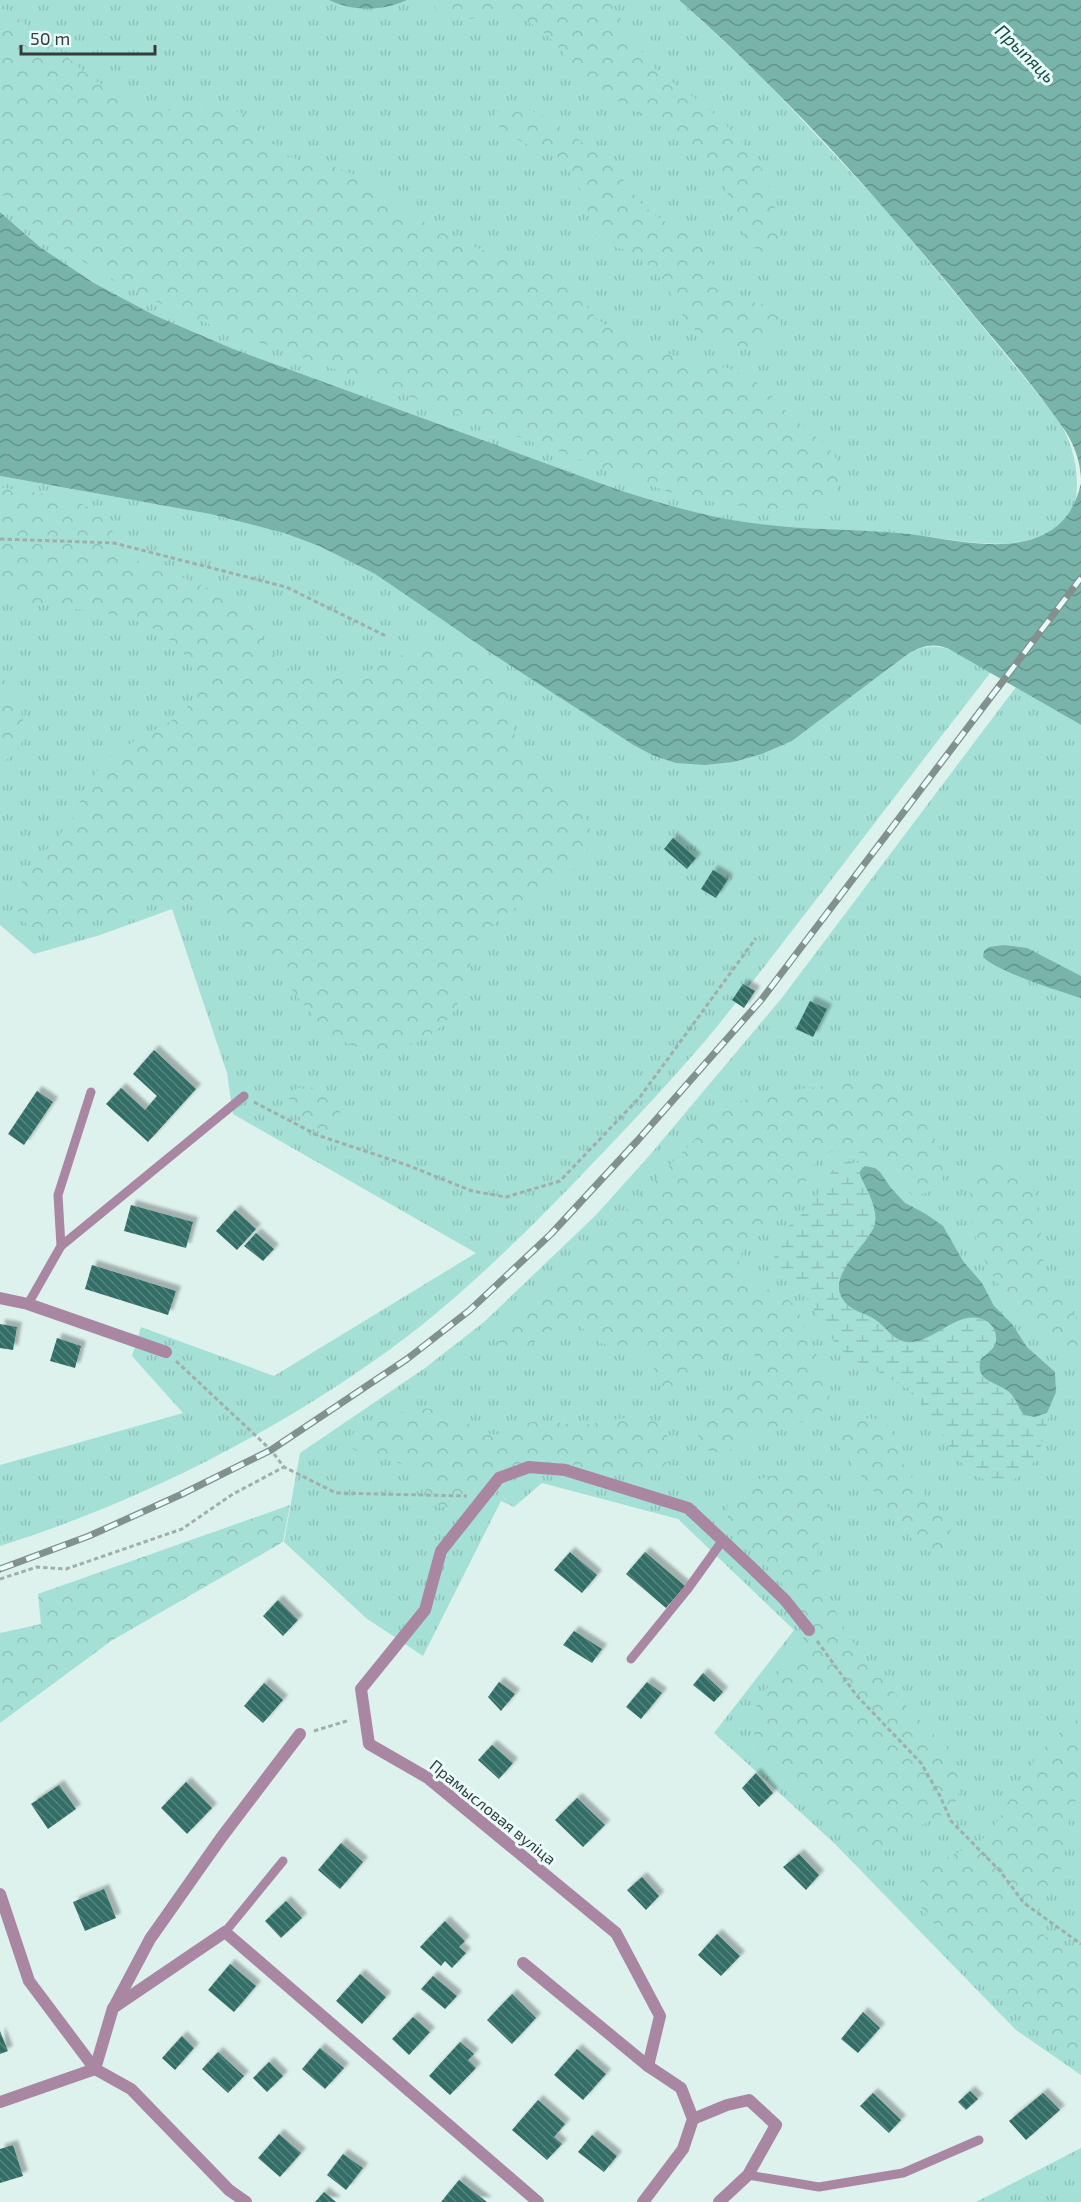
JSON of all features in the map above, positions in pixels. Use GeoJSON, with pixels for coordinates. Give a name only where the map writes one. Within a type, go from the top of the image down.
{"type":"FeatureCollection","features":[{"type":"Feature","properties":{"kind":"street"},"geometry":{"type":"LineString","coordinates":[[0,1298],[28,1304],[165,1352]]}},
{"type":"Feature","properties":{"kind":"street","name":"Прамысловая вуліца"},"geometry":{"type":"LineString","coordinates":[[648,2066],[660,2016],[616,1932],[428,1778],[369,1744],[361,1689],[425,1610],[441,1551],[499,1478],[529,1467],[565,1470],[688,1508],[785,1600],[809,1630]]}},
{"type":"Feature","properties":{"kind":"street"},"geometry":{"type":"LineString","coordinates":[[95,2069],[113,2008],[150,1939],[221,1838],[300,1734]]}},
{"type":"Feature","properties":{"kind":"street"},"geometry":{"type":"LineString","coordinates":[[0,1894],[29,1982],[95,2069],[131,2089],[229,2190],[246,2202]]}},
{"type":"Feature","properties":{"kind":"street"},"geometry":{"type":"LineString","coordinates":[[113,2008],[225,1932],[538,2202]]}},
{"type":"Feature","properties":{"kind":"street"},"geometry":{"type":"LineString","coordinates":[[523,1963],[648,2066],[681,2088],[693,2119],[683,2149],[643,2202]]}},
{"type":"Feature","properties":{"kind":"street"},"geometry":{"type":"LineString","coordinates":[[0,2102],[95,2069]]}},
{"type":"Feature","properties":{"kind":"street"},"geometry":{"type":"LineString","coordinates":[[693,2119],[728,2104],[749,2100],[776,2125],[748,2175],[719,2202]]}},
{"type":"Feature","properties":{"kind":"lane"},"geometry":{"type":"LineString","coordinates":[[61,1246],[58,1195],[91,1092]]}},
{"type":"Feature","properties":{"kind":"lane"},"geometry":{"type":"LineString","coordinates":[[28,1304],[61,1246],[244,1096]]}},
{"type":"Feature","properties":{"kind":"lane"},"geometry":{"type":"LineString","coordinates":[[631,1659],[687,1590],[723,1540]]}},
{"type":"Feature","properties":{"kind":"lane"},"geometry":{"type":"LineString","coordinates":[[225,1932],[284,1862]]}},
{"type":"Feature","properties":{"kind":"lane"},"geometry":{"type":"LineString","coordinates":[[748,2175],[819,2187],[903,2173],[980,2139]]}},
{"type":"Feature","properties":{"kind":"path"},"geometry":{"type":"LineString","coordinates":[[0,539],[114,543],[286,587],[386,636]]}},
{"type":"Feature","properties":{"kind":"path"},"geometry":{"type":"LineString","coordinates":[[244,1096],[317,1135],[407,1165],[472,1191],[506,1197],[560,1181],[640,1097],[756,938]]}},
{"type":"Feature","properties":{"kind":"path"},"geometry":{"type":"LineString","coordinates":[[165,1352],[271,1450],[284,1467],[336,1493],[484,1496]]}},
{"type":"Feature","properties":{"kind":"path"},"geometry":{"type":"LineString","coordinates":[[0,1580],[37,1567],[66,1569],[182,1529],[233,1494],[284,1467]]}},
{"type":"Feature","properties":{"kind":"path"},"geometry":{"type":"LineString","coordinates":[[809,1630],[857,1696],[921,1763],[951,1821],[1000,1871],[1024,1903],[1081,1944]]}},
{"type":"Feature","properties":{"kind":"path"},"geometry":{"type":"LineString","coordinates":[[300,1734],[365,1716]]}},
{"type":"Feature","properties":{"kind":"green space"},"geometry":{"type":"Polygon","coordinates":[[[0,0],[679,0],[759,74],[890,214],[1055,415],[1067,436],[1074,458],[1077,481],[1075,504],[1060,524],[1041,536],[1018,542],[994,544],[896,533],[769,525],[717,517],[619,490],[231,348],[154,315],[94,283],[40,247],[0,212],[0,0]]]}},
{"type":"Feature","properties":{"kind":"green space"},"geometry":{"type":"Polygon","coordinates":[[[609,0],[640,50],[658,72],[704,105],[725,124],[747,148],[763,171],[778,218],[781,239],[779,249],[768,252],[751,245],[741,228],[721,180],[701,153],[674,133],[600,90],[536,26],[523,20],[503,16],[450,19],[436,12],[434,1],[609,0]]]}},
{"type":"Feature","properties":{"kind":"green space"},"geometry":{"type":"Polygon","coordinates":[[[0,5],[110,91],[135,104],[159,111],[227,109],[245,114],[260,125],[284,154],[299,160],[329,165],[358,176],[386,194],[406,211],[453,239],[551,275],[570,288],[598,320],[617,333],[644,346],[730,369],[755,381],[828,447],[840,464],[842,480],[833,496],[821,506],[805,511],[765,510],[669,492],[259,343],[165,305],[120,283],[77,257],[37,227],[0,192],[0,5]]]}},
{"type":"Feature","properties":{"kind":"green space"},"geometry":{"type":"Polygon","coordinates":[[[511,104],[553,122],[607,163],[646,208],[690,237],[702,248],[725,286],[737,296],[776,308],[781,324],[778,335],[769,342],[756,346],[741,346],[725,344],[699,333],[685,319],[658,275],[651,268],[632,254],[606,243],[597,236],[580,190],[565,166],[557,159],[513,137],[497,124],[494,116],[503,105],[511,104]]]}},
{"type":"Feature","properties":{"kind":"green space"},"geometry":{"type":"Polygon","coordinates":[[[0,476],[210,514],[284,533],[319,546],[375,574],[488,651],[652,755],[762,754],[792,741],[908,654],[919,649],[941,647],[951,650],[991,672],[705,1041],[572,1185],[453,1299],[375,1360],[288,1417],[242,1443],[147,1490],[98,1511],[0,1546],[0,1465],[183,1413],[132,1356],[141,1327],[274,1376],[476,1253],[233,1114],[227,1073],[172,909],[100,935],[34,954],[0,925],[0,476]]]}},
{"type":"Feature","properties":{"kind":"green space"},"geometry":{"type":"Polygon","coordinates":[[[0,487],[57,496],[85,505],[106,522],[124,550],[142,566],[194,582],[227,600],[248,619],[279,660],[296,673],[308,678],[333,680],[346,678],[418,648],[437,644],[466,652],[486,666],[494,675],[507,694],[511,705],[516,743],[521,755],[530,766],[580,808],[588,821],[590,835],[587,851],[566,877],[518,906],[489,929],[478,944],[464,988],[451,1016],[430,1035],[418,1042],[391,1049],[362,1048],[346,1042],[317,1021],[272,961],[246,934],[220,915],[191,903],[171,901],[149,904],[85,924],[47,931],[30,927],[21,918],[17,908],[20,886],[33,865],[69,823],[94,775],[116,753],[184,711],[194,695],[195,679],[187,658],[177,646],[158,631],[138,622],[116,615],[46,605],[0,595],[0,487]]]}},
{"type":"Feature","properties":{"kind":"green space"},"geometry":{"type":"Polygon","coordinates":[[[0,676],[15,696],[23,722],[23,735],[20,746],[12,756],[0,762],[0,676]]]}},
{"type":"Feature","properties":{"kind":"green space"},"geometry":{"type":"Polygon","coordinates":[[[1016,687],[1081,725],[1081,2075],[1016,2030],[835,1844],[714,1733],[794,1630],[678,1519],[542,1483],[514,1507],[501,1501],[423,1656],[366,1618],[284,1542],[300,1453],[425,1368],[484,1322],[596,1215],[649,1156],[781,999],[1016,687]]]}},
{"type":"Feature","properties":{"kind":"green space"},"geometry":{"type":"Polygon","coordinates":[[[861,1079],[893,1087],[901,1092],[911,1104],[936,1140],[942,1153],[945,1170],[940,1183],[928,1192],[912,1195],[885,1168],[867,1156],[847,1150],[837,1150],[818,1160],[798,1197],[755,1235],[739,1259],[740,1270],[748,1280],[787,1299],[798,1312],[810,1343],[829,1380],[828,1402],[820,1413],[806,1421],[766,1429],[728,1451],[713,1452],[701,1445],[698,1436],[700,1427],[716,1409],[760,1375],[760,1361],[749,1350],[731,1354],[685,1384],[673,1389],[665,1389],[660,1386],[653,1364],[646,1352],[630,1346],[612,1346],[601,1343],[572,1321],[558,1324],[520,1350],[512,1351],[504,1348],[498,1340],[501,1328],[605,1231],[714,1120],[739,1103],[759,1095],[861,1079]]]}},
{"type":"Feature","properties":{"kind":"green space"},"geometry":{"type":"Polygon","coordinates":[[[305,1086],[324,1093],[334,1102],[343,1120],[338,1131],[327,1131],[316,1127],[297,1114],[291,1106],[290,1098],[294,1091],[305,1086]]]}},
{"type":"Feature","properties":{"kind":"green space"},"geometry":{"type":"Polygon","coordinates":[[[999,1158],[1009,1160],[1019,1167],[1033,1189],[1040,1215],[1042,1254],[1046,1273],[1058,1296],[1081,1322],[1081,1374],[1019,1312],[996,1281],[979,1247],[970,1210],[972,1178],[981,1164],[999,1158]]]}},
{"type":"Feature","properties":{"kind":"green space"},"geometry":{"type":"Polygon","coordinates":[[[846,1162],[865,1163],[875,1168],[870,1166],[860,1175],[873,1207],[875,1223],[846,1265],[840,1283],[851,1309],[877,1320],[894,1336],[906,1342],[927,1337],[958,1321],[978,1318],[994,1328],[996,1334],[994,1344],[979,1365],[983,1377],[1009,1392],[1016,1403],[1047,1412],[1051,1407],[1037,1456],[1023,1474],[1012,1480],[999,1482],[986,1480],[974,1474],[963,1464],[922,1404],[912,1394],[890,1378],[857,1362],[842,1351],[804,1295],[777,1265],[774,1256],[778,1238],[813,1204],[832,1171],[846,1162]]]}},
{"type":"Feature","properties":{"kind":"green space"},"geometry":{"type":"Polygon","coordinates":[[[423,1408],[450,1414],[481,1431],[496,1434],[538,1421],[581,1425],[629,1418],[652,1420],[661,1426],[668,1437],[671,1455],[664,1466],[650,1471],[611,1471],[559,1463],[525,1465],[495,1476],[464,1500],[446,1507],[430,1497],[418,1477],[407,1467],[400,1463],[360,1453],[349,1445],[351,1437],[367,1424],[391,1415],[423,1408]]]}},
{"type":"Feature","properties":{"kind":"green space"},"geometry":{"type":"Polygon","coordinates":[[[877,1419],[887,1424],[897,1442],[905,1469],[950,1527],[951,1537],[947,1549],[936,1553],[915,1543],[840,1449],[836,1435],[840,1426],[850,1420],[877,1419]]]}},
{"type":"Feature","properties":{"kind":"green space"},"geometry":{"type":"Polygon","coordinates":[[[790,1473],[814,1480],[826,1491],[829,1499],[829,1517],[821,1535],[818,1560],[830,1600],[842,1624],[856,1647],[873,1668],[946,1747],[958,1772],[959,1790],[952,1806],[942,1815],[886,1845],[869,1845],[848,1836],[775,1770],[765,1758],[755,1739],[754,1719],[759,1700],[799,1647],[804,1630],[802,1616],[787,1589],[732,1528],[727,1514],[728,1503],[733,1494],[753,1481],[790,1473]]]}},
{"type":"Feature","properties":{"kind":"green space"},"geometry":{"type":"Polygon","coordinates":[[[290,1505],[283,1542],[111,1641],[0,1723],[0,1633],[41,1624],[38,1594],[290,1505]]]}},
{"type":"Feature","properties":{"kind":"green space"},"geometry":{"type":"Polygon","coordinates":[[[1081,1718],[1081,1787],[1071,1812],[1059,1876],[1042,1904],[1037,1918],[1041,1933],[1081,1963],[1081,2060],[1041,2029],[968,1960],[926,1915],[919,1901],[918,1891],[924,1876],[931,1868],[979,1842],[987,1835],[1043,1750],[1061,1731],[1081,1718]]]}},
{"type":"Feature","properties":{"kind":"green space"},"geometry":{"type":"Polygon","coordinates":[[[1081,2148],[1081,2202],[976,2202],[1081,2148]]]}},
{"type":"Feature","properties":{"kind":"water"},"geometry":{"type":"Polygon","coordinates":[[[329,0],[407,0],[398,4],[368,9],[348,7],[329,0]]]}},
{"type":"Feature","properties":{"kind":"water","name":"Прыпяць"},"geometry":{"type":"Polygon","coordinates":[[[679,0],[1081,0],[1081,479],[1080,466],[1066,432],[1022,374],[907,234],[759,74],[679,0]]]}},
{"type":"Feature","properties":{"kind":"water"},"geometry":{"type":"Polygon","coordinates":[[[0,212],[40,247],[94,283],[154,315],[231,348],[619,490],[685,510],[770,525],[898,533],[986,544],[1004,544],[1038,537],[1054,528],[1067,516],[1081,483],[1081,725],[949,649],[928,646],[908,654],[792,741],[762,754],[733,762],[705,765],[676,763],[652,755],[632,744],[488,651],[375,574],[319,546],[284,533],[210,514],[0,476],[0,212]]]}},
{"type":"Feature","properties":{"kind":"water"},"geometry":{"type":"Polygon","coordinates":[[[1004,945],[1027,948],[1081,976],[1081,998],[1015,975],[983,957],[984,951],[989,947],[1004,945]]]}},
{"type":"Feature","properties":{"kind":"water"},"geometry":{"type":"Polygon","coordinates":[[[865,1166],[875,1168],[880,1172],[905,1203],[943,1226],[963,1261],[982,1283],[994,1306],[1012,1324],[1027,1347],[1055,1372],[1056,1392],[1047,1413],[1035,1417],[1024,1415],[1011,1393],[987,1380],[980,1372],[981,1359],[996,1342],[995,1331],[988,1322],[978,1318],[967,1318],[927,1338],[906,1342],[894,1336],[874,1319],[849,1306],[841,1296],[839,1285],[842,1274],[875,1223],[873,1204],[860,1175],[860,1171],[865,1166]]]}},
{"type":"Feature","properties":{"kind":"building"},"geometry":{"type":"Polygon","coordinates":[[[673,838],[696,858],[687,869],[664,849],[673,838]]]}},
{"type":"Feature","properties":{"kind":"building"},"geometry":{"type":"Polygon","coordinates":[[[713,870],[728,879],[716,898],[701,889],[713,870]]]}},
{"type":"Feature","properties":{"kind":"building"},"geometry":{"type":"Polygon","coordinates":[[[743,984],[755,991],[744,1008],[732,1000],[743,984]]]}},
{"type":"Feature","properties":{"kind":"building"},"geometry":{"type":"Polygon","coordinates":[[[810,1001],[827,1009],[813,1037],[796,1029],[810,1001]]]}},
{"type":"Feature","properties":{"kind":"building"},"geometry":{"type":"Polygon","coordinates":[[[154,1050],[196,1089],[148,1142],[106,1104],[121,1088],[145,1110],[157,1096],[133,1074],[154,1050]]]}},
{"type":"Feature","properties":{"kind":"building"},"geometry":{"type":"Polygon","coordinates":[[[37,1091],[53,1102],[24,1145],[8,1134],[37,1091]]]}},
{"type":"Feature","properties":{"kind":"building"},"geometry":{"type":"Polygon","coordinates":[[[131,1205],[193,1222],[186,1248],[124,1231],[131,1205]]]}},
{"type":"Feature","properties":{"kind":"building"},"geometry":{"type":"Polygon","coordinates":[[[235,1210],[256,1229],[237,1250],[216,1231],[235,1210]]]}},
{"type":"Feature","properties":{"kind":"building"},"geometry":{"type":"Polygon","coordinates":[[[256,1233],[274,1249],[263,1261],[244,1246],[256,1233]]]}},
{"type":"Feature","properties":{"kind":"building"},"geometry":{"type":"Polygon","coordinates":[[[92,1265],[176,1291],[168,1315],[85,1289],[92,1265]]]}},
{"type":"Feature","properties":{"kind":"building"},"geometry":{"type":"Polygon","coordinates":[[[0,1324],[17,1327],[13,1350],[0,1348],[0,1324]]]}},
{"type":"Feature","properties":{"kind":"building"},"geometry":{"type":"Polygon","coordinates":[[[57,1338],[81,1346],[75,1368],[50,1361],[57,1338]]]}},
{"type":"Feature","properties":{"kind":"building"},"geometry":{"type":"Polygon","coordinates":[[[570,1552],[597,1575],[582,1593],[554,1570],[570,1552]]]}},
{"type":"Feature","properties":{"kind":"building"},"geometry":{"type":"Polygon","coordinates":[[[645,1552],[685,1586],[666,1608],[626,1574],[645,1552]]]}},
{"type":"Feature","properties":{"kind":"building"},"geometry":{"type":"Polygon","coordinates":[[[278,1600],[298,1620],[283,1636],[263,1616],[278,1600]]]}},
{"type":"Feature","properties":{"kind":"building"},"geometry":{"type":"Polygon","coordinates":[[[574,1631],[602,1649],[592,1663],[563,1645],[574,1631]]]}},
{"type":"Feature","properties":{"kind":"building"},"geometry":{"type":"Polygon","coordinates":[[[703,1673],[723,1692],[714,1702],[693,1685],[703,1673]]]}},
{"type":"Feature","properties":{"kind":"building"},"geometry":{"type":"Polygon","coordinates":[[[499,1682],[515,1694],[501,1711],[488,1697],[499,1682]]]}},
{"type":"Feature","properties":{"kind":"building"},"geometry":{"type":"Polygon","coordinates":[[[647,1682],[662,1693],[641,1719],[626,1707],[647,1682]]]}},
{"type":"Feature","properties":{"kind":"building"},"geometry":{"type":"Polygon","coordinates":[[[264,1683],[283,1700],[263,1723],[244,1706],[264,1683]]]}},
{"type":"Feature","properties":{"kind":"building"},"geometry":{"type":"Polygon","coordinates":[[[492,1745],[513,1763],[499,1779],[478,1760],[492,1745]]]}},
{"type":"Feature","properties":{"kind":"building"},"geometry":{"type":"Polygon","coordinates":[[[756,1773],[773,1793],[759,1807],[742,1788],[756,1773]]]}},
{"type":"Feature","properties":{"kind":"building"},"geometry":{"type":"Polygon","coordinates":[[[186,1782],[212,1808],[187,1834],[161,1808],[186,1782]]]}},
{"type":"Feature","properties":{"kind":"building"},"geometry":{"type":"Polygon","coordinates":[[[59,1785],[76,1809],[48,1829],[31,1804],[59,1785]]]}},
{"type":"Feature","properties":{"kind":"building"},"geometry":{"type":"Polygon","coordinates":[[[577,1798],[605,1825],[583,1847],[555,1820],[577,1798]]]}},
{"type":"Feature","properties":{"kind":"building"},"geometry":{"type":"Polygon","coordinates":[[[341,1843],[363,1862],[340,1889],[318,1870],[341,1843]]]}},
{"type":"Feature","properties":{"kind":"building"},"geometry":{"type":"Polygon","coordinates":[[[799,1854],[819,1875],[806,1890],[783,1867],[799,1854]]]}},
{"type":"Feature","properties":{"kind":"building"},"geometry":{"type":"Polygon","coordinates":[[[642,1877],[659,1896],[646,1910],[627,1890],[642,1877]]]}},
{"type":"Feature","properties":{"kind":"building"},"geometry":{"type":"Polygon","coordinates":[[[104,1889],[116,1918],[85,1931],[73,1902],[104,1889]]]}},
{"type":"Feature","properties":{"kind":"building"},"geometry":{"type":"Polygon","coordinates":[[[286,1901],[302,1918],[281,1938],[265,1921],[286,1901]]]}},
{"type":"Feature","properties":{"kind":"building"},"geometry":{"type":"Polygon","coordinates":[[[445,1921],[465,1941],[459,1947],[466,1953],[452,1968],[445,1961],[441,1966],[420,1947],[445,1921]]]}},
{"type":"Feature","properties":{"kind":"building"},"geometry":{"type":"Polygon","coordinates":[[[717,1934],[740,1956],[721,1976],[698,1955],[717,1934]]]}},
{"type":"Feature","properties":{"kind":"building"},"geometry":{"type":"Polygon","coordinates":[[[230,1964],[256,1986],[234,2012],[208,1990],[230,1964]]]}},
{"type":"Feature","properties":{"kind":"building"},"geometry":{"type":"Polygon","coordinates":[[[360,1974],[386,1997],[362,2024],[336,2001],[360,1974]]]}},
{"type":"Feature","properties":{"kind":"building"},"geometry":{"type":"Polygon","coordinates":[[[433,1976],[457,1996],[445,2009],[421,1989],[433,1976]]]}},
{"type":"Feature","properties":{"kind":"building"},"geometry":{"type":"Polygon","coordinates":[[[512,1994],[536,2018],[512,2044],[487,2020],[512,1994]]]}},
{"type":"Feature","properties":{"kind":"building"},"geometry":{"type":"Polygon","coordinates":[[[863,2012],[880,2028],[858,2053],[841,2039],[863,2012]]]}},
{"type":"Feature","properties":{"kind":"building"},"geometry":{"type":"Polygon","coordinates":[[[413,2017],[430,2032],[409,2055],[392,2039],[413,2017]]]}},
{"type":"Feature","properties":{"kind":"building"},"geometry":{"type":"Polygon","coordinates":[[[0,2031],[8,2051],[0,2054],[0,2031]]]}},
{"type":"Feature","properties":{"kind":"building"},"geometry":{"type":"Polygon","coordinates":[[[182,2036],[194,2048],[175,2070],[162,2058],[182,2036]]]}},
{"type":"Feature","properties":{"kind":"building"},"geometry":{"type":"Polygon","coordinates":[[[460,2042],[474,2054],[468,2060],[476,2068],[450,2095],[429,2076],[460,2042]]]}},
{"type":"Feature","properties":{"kind":"building"},"geometry":{"type":"Polygon","coordinates":[[[320,2048],[344,2068],[325,2089],[302,2069],[320,2048]]]}},
{"type":"Feature","properties":{"kind":"building"},"geometry":{"type":"Polygon","coordinates":[[[577,2049],[606,2074],[583,2100],[554,2075],[577,2049]]]}},
{"type":"Feature","properties":{"kind":"building"},"geometry":{"type":"Polygon","coordinates":[[[218,2052],[244,2076],[228,2093],[202,2069],[218,2052]]]}},
{"type":"Feature","properties":{"kind":"building"},"geometry":{"type":"Polygon","coordinates":[[[269,2062],[283,2076],[267,2092],[253,2078],[269,2062]]]}},
{"type":"Feature","properties":{"kind":"building"},"geometry":{"type":"Polygon","coordinates":[[[970,2091],[978,2099],[966,2110],[958,2102],[970,2091]]]}},
{"type":"Feature","properties":{"kind":"building"},"geometry":{"type":"Polygon","coordinates":[[[873,2093],[901,2120],[889,2133],[860,2106],[873,2093]]]}},
{"type":"Feature","properties":{"kind":"building"},"geometry":{"type":"Polygon","coordinates":[[[1043,2093],[1060,2110],[1026,2140],[1009,2121],[1043,2093]]]}},
{"type":"Feature","properties":{"kind":"building"},"geometry":{"type":"Polygon","coordinates":[[[538,2100],[565,2124],[554,2137],[562,2144],[547,2160],[512,2130],[538,2100]]]}},
{"type":"Feature","properties":{"kind":"building"},"geometry":{"type":"Polygon","coordinates":[[[279,2134],[301,2153],[280,2177],[258,2158],[279,2134]]]}},
{"type":"Feature","properties":{"kind":"building"},"geometry":{"type":"Polygon","coordinates":[[[592,2135],[617,2156],[604,2172],[578,2152],[592,2135]]]}},
{"type":"Feature","properties":{"kind":"building"},"geometry":{"type":"Polygon","coordinates":[[[13,2145],[23,2176],[0,2183],[0,2149],[13,2145]]]}},
{"type":"Feature","properties":{"kind":"building"},"geometry":{"type":"Polygon","coordinates":[[[343,2154],[363,2168],[346,2190],[327,2175],[343,2154]]]}},
{"type":"Feature","properties":{"kind":"building"},"geometry":{"type":"Polygon","coordinates":[[[459,2180],[474,2192],[487,2202],[441,2202],[459,2180]]]}},
{"type":"Feature","properties":{"kind":"building"},"geometry":{"type":"Polygon","coordinates":[[[324,2192],[336,2202],[315,2202],[324,2192]]]}},
{"type":"Feature","properties":{"kind":"railway"},"geometry":{"type":"LineString","coordinates":[[0,1569],[89,1536],[180,1495],[271,1450],[407,1359],[470,1310],[551,1234],[638,1140],[762,999],[1081,578]]}}]}
